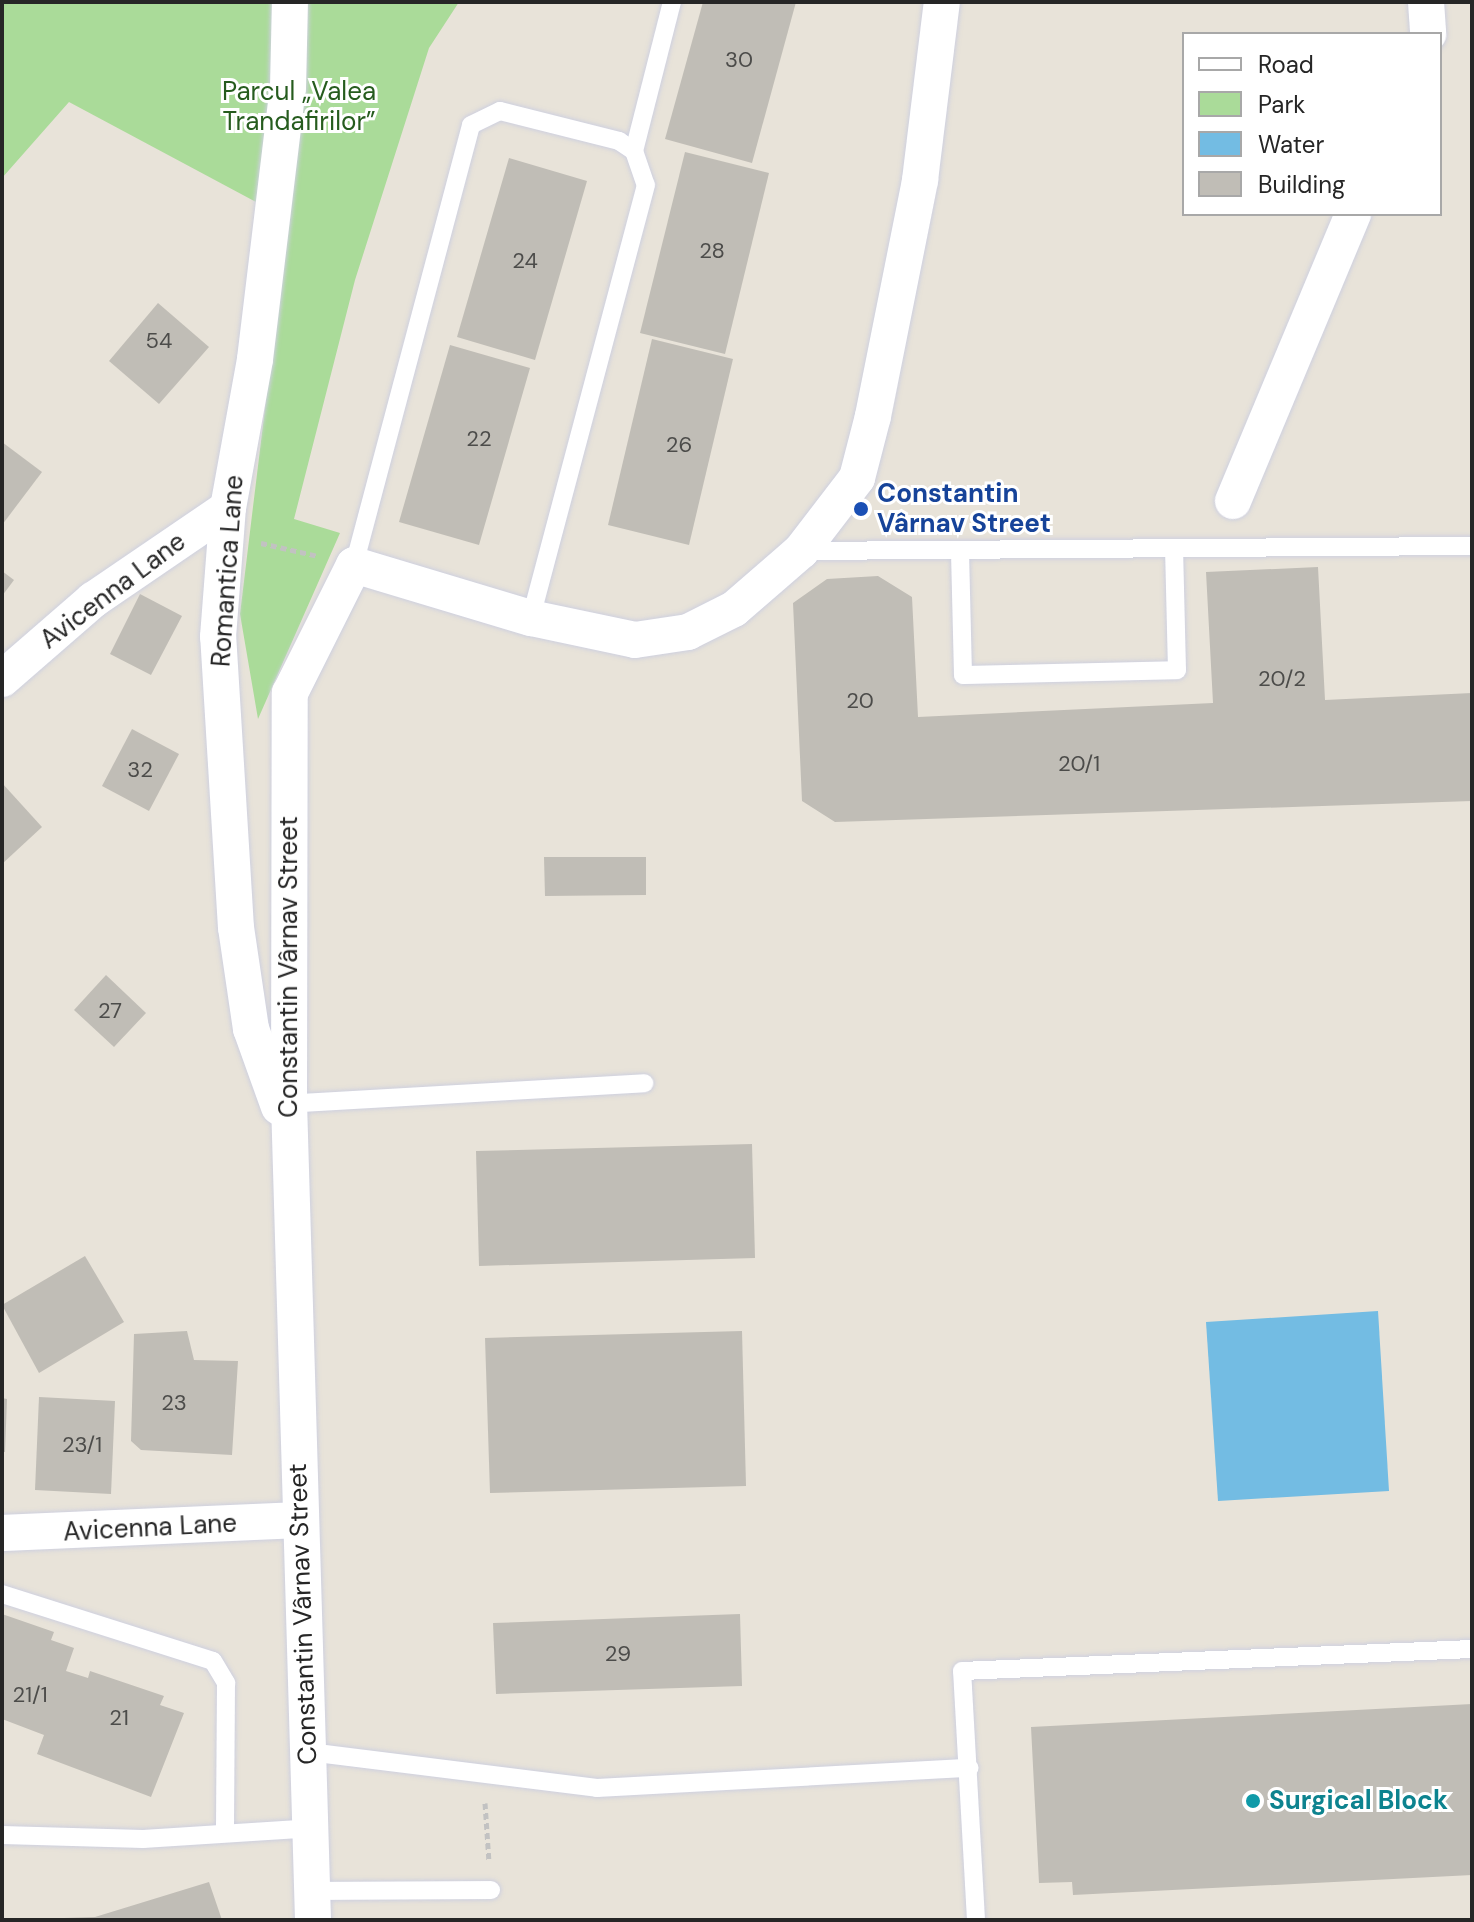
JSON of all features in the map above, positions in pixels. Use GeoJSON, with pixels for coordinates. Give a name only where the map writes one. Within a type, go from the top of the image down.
{"type":"FeatureCollection","features":[{"type":"Feature","properties":{"kind":"street","name":"Romantica Lane"},"geometry":{"type":"LineString","coordinates":[[285,1114],[251,1029],[236,928],[218,637],[226,521],[261,314],[288,88],[290,2]]}},
{"type":"Feature","properties":{"kind":"street"},"geometry":{"type":"LineString","coordinates":[[354,565],[531,618],[635,640],[688,632],[734,609],[801,551],[836,513],[857,478],[873,416],[920,180],[942,2]]}},
{"type":"Feature","properties":{"kind":"street"},"geometry":{"type":"LineString","coordinates":[[1426,2],[1428,32]]}},
{"type":"Feature","properties":{"kind":"street"},"geometry":{"type":"LineString","coordinates":[[1233,501],[1352,216]]}},
{"type":"Feature","properties":{"kind":"street","name":"Avicenna Lane"},"geometry":{"type":"LineString","coordinates":[[2,679],[93,600],[226,521]]}},
{"type":"Feature","properties":{"kind":"street","name":"Constantin Vârnav Street"},"geometry":{"type":"LineString","coordinates":[[312,1906],[285,1114],[290,693],[354,565]]}},
{"type":"Feature","properties":{"kind":"street","name":"Avicenna Lane"},"geometry":{"type":"LineString","coordinates":[[2,1533],[299,1520]]}},
{"type":"Feature","properties":{"kind":"lane"},"geometry":{"type":"LineString","coordinates":[[531,618],[646,185],[634,151],[672,2]]}},
{"type":"Feature","properties":{"kind":"lane"},"geometry":{"type":"LineString","coordinates":[[354,565],[471,125],[500,111],[634,151]]}},
{"type":"Feature","properties":{"kind":"lane"},"geometry":{"type":"LineString","coordinates":[[801,551],[1472,546]]}},
{"type":"Feature","properties":{"kind":"lane"},"geometry":{"type":"LineString","coordinates":[[960,552],[963,675],[1177,670],[1174,550]]}},
{"type":"Feature","properties":{"kind":"lane"},"geometry":{"type":"LineString","coordinates":[[285,1114],[644,1083]]}},
{"type":"Feature","properties":{"kind":"lane"},"geometry":{"type":"LineString","coordinates":[[2,1594],[213,1661],[226,1683],[225,1832]]}},
{"type":"Feature","properties":{"kind":"lane"},"geometry":{"type":"LineString","coordinates":[[976,1920],[962,1671],[1472,1649]]}},
{"type":"Feature","properties":{"kind":"lane"},"geometry":{"type":"LineString","coordinates":[[309,1752],[597,1788],[969,1768]]}},
{"type":"Feature","properties":{"kind":"lane"},"geometry":{"type":"LineString","coordinates":[[2,1835],[143,1839],[311,1828]]}},
{"type":"Feature","properties":{"kind":"lane"},"geometry":{"type":"LineString","coordinates":[[312,1906],[491,1890]]}},
{"type":"Feature","properties":{"kind":"path"},"geometry":{"type":"LineString","coordinates":[[226,521],[354,565]]}},
{"type":"Feature","properties":{"kind":"path"},"geometry":{"type":"LineString","coordinates":[[482,1774],[491,1890]]}},
{"type":"Feature","properties":{"kind":"green space","name":"Parcul „Valea Trandafirilor”"},"geometry":{"type":"Polygon","coordinates":[[[2,2],[459,2],[429,48],[355,280],[294,519],[340,533],[258,719],[240,614],[288,219],[69,102],[2,178],[2,2]]]}},
{"type":"Feature","properties":{"kind":"water"},"geometry":{"type":"Polygon","coordinates":[[[1378,1311],[1389,1491],[1218,1501],[1206,1322],[1378,1311]]]}},
{"type":"Feature","properties":{"kind":"building"},"geometry":{"type":"Polygon","coordinates":[[[703,2],[796,2],[752,163],[665,139],[703,2]]]}},
{"type":"Feature","properties":{"kind":"building"},"geometry":{"type":"Polygon","coordinates":[[[685,152],[769,173],[725,354],[640,333],[685,152]]]}},
{"type":"Feature","properties":{"kind":"building"},"geometry":{"type":"Polygon","coordinates":[[[509,158],[587,181],[535,360],[457,337],[509,158]]]}},
{"type":"Feature","properties":{"kind":"building"},"geometry":{"type":"Polygon","coordinates":[[[158,303],[209,347],[159,404],[109,361],[158,303]]]}},
{"type":"Feature","properties":{"kind":"building"},"geometry":{"type":"Polygon","coordinates":[[[652,339],[733,359],[689,545],[608,525],[652,339]]]}},
{"type":"Feature","properties":{"kind":"building"},"geometry":{"type":"Polygon","coordinates":[[[450,345],[530,368],[479,545],[399,522],[450,345]]]}},
{"type":"Feature","properties":{"kind":"building"},"geometry":{"type":"Polygon","coordinates":[[[2,442],[42,472],[2,525],[2,442]]]}},
{"type":"Feature","properties":{"kind":"building"},"geometry":{"type":"Polygon","coordinates":[[[1318,567],[1325,700],[1472,693],[1472,801],[835,822],[802,801],[793,603],[827,579],[878,576],[912,597],[918,717],[1213,703],[1206,572],[1318,567]]]}},
{"type":"Feature","properties":{"kind":"building"},"geometry":{"type":"Polygon","coordinates":[[[2,571],[14,580],[2,596],[2,571]]]}},
{"type":"Feature","properties":{"kind":"building"},"geometry":{"type":"Polygon","coordinates":[[[140,594],[182,616],[151,675],[110,654],[140,594]]]}},
{"type":"Feature","properties":{"kind":"building"},"geometry":{"type":"Polygon","coordinates":[[[132,729],[179,754],[149,811],[102,786],[132,729]]]}},
{"type":"Feature","properties":{"kind":"building"},"geometry":{"type":"Polygon","coordinates":[[[2,783],[42,827],[2,864],[2,783]]]}},
{"type":"Feature","properties":{"kind":"building"},"geometry":{"type":"Polygon","coordinates":[[[544,857],[646,857],[646,895],[545,896],[544,857]]]}},
{"type":"Feature","properties":{"kind":"building"},"geometry":{"type":"Polygon","coordinates":[[[106,975],[146,1013],[114,1047],[74,1010],[106,975]]]}},
{"type":"Feature","properties":{"kind":"building"},"geometry":{"type":"Polygon","coordinates":[[[752,1144],[755,1258],[479,1266],[476,1151],[752,1144]]]}},
{"type":"Feature","properties":{"kind":"building"},"geometry":{"type":"Polygon","coordinates":[[[85,1256],[124,1322],[39,1373],[2,1305],[85,1256]]]}},
{"type":"Feature","properties":{"kind":"building"},"geometry":{"type":"Polygon","coordinates":[[[187,1331],[194,1360],[238,1361],[232,1455],[141,1450],[131,1441],[134,1334],[187,1331]]]}},
{"type":"Feature","properties":{"kind":"building"},"geometry":{"type":"Polygon","coordinates":[[[742,1331],[746,1486],[490,1493],[485,1338],[742,1331]]]}},
{"type":"Feature","properties":{"kind":"building"},"geometry":{"type":"Polygon","coordinates":[[[39,1397],[115,1401],[111,1494],[35,1490],[39,1397]]]}},
{"type":"Feature","properties":{"kind":"building"},"geometry":{"type":"Polygon","coordinates":[[[2,1398],[7,1399],[5,1452],[2,1452],[2,1398]]]}},
{"type":"Feature","properties":{"kind":"building"},"geometry":{"type":"Polygon","coordinates":[[[2,1614],[54,1632],[51,1640],[74,1648],[66,1671],[88,1678],[90,1671],[164,1696],[160,1705],[184,1713],[151,1797],[37,1754],[44,1735],[2,1719],[2,1614]]]}},
{"type":"Feature","properties":{"kind":"building"},"geometry":{"type":"Polygon","coordinates":[[[740,1614],[742,1686],[496,1694],[493,1623],[740,1614]]]}},
{"type":"Feature","properties":{"kind":"building","name":"Surgical Block"},"geometry":{"type":"Polygon","coordinates":[[[1472,1704],[1472,1875],[1073,1895],[1072,1882],[1039,1883],[1031,1727],[1472,1704]]]}},
{"type":"Feature","properties":{"kind":"building"},"geometry":{"type":"Polygon","coordinates":[[[209,1882],[222,1920],[2,1920],[95,1917],[209,1882]]]}},
{"type":"Feature","properties":{"kind":"place","name":"Constantin Vârnav Street"},"geometry":{"type":"Point","coordinates":[861,509]}},
{"type":"Feature","properties":{"kind":"place","name":"Surgical Block"},"geometry":{"type":"Point","coordinates":[1253,1801]}}]}
